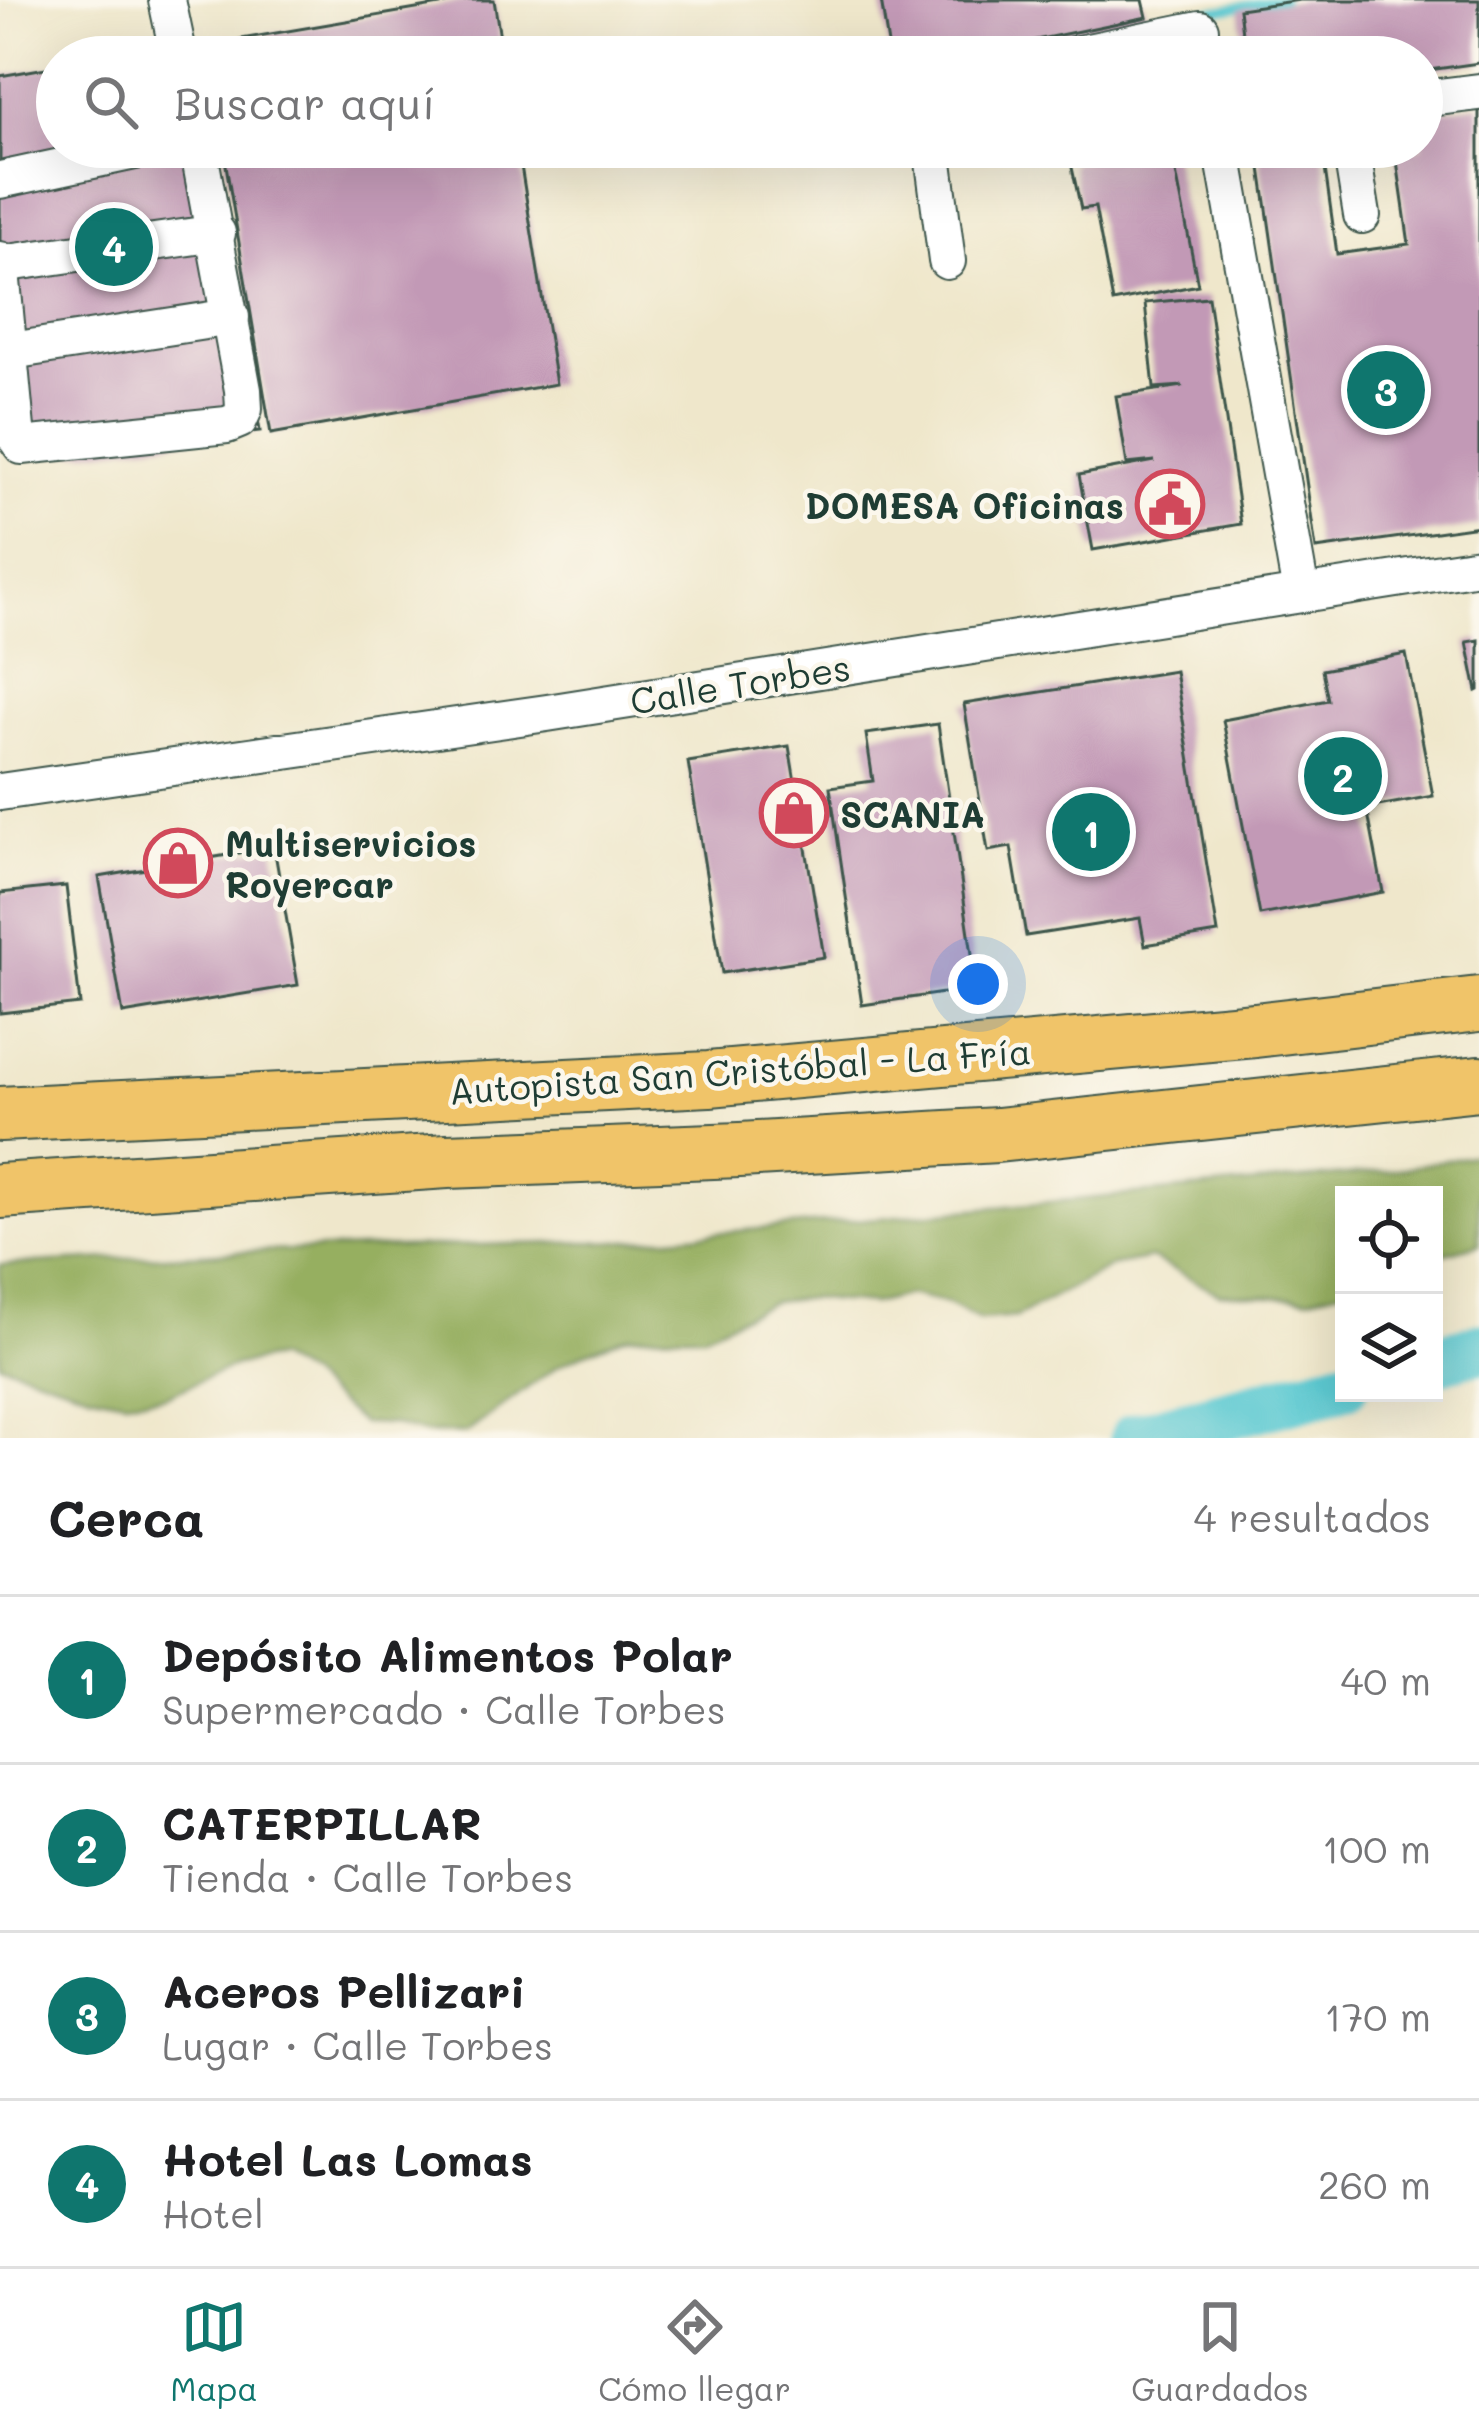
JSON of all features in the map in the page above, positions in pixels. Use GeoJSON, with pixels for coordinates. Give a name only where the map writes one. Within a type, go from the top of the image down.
{"type":"FeatureCollection","features":[{"type":"Feature","properties":{"kind":"highway"},"geometry":{"type":"LineString","coordinates":[[1255,1030],[1479,967]]}},
{"type":"Feature","properties":{"kind":"highway","name":"Autopista San Cristóbal - La Fría"},"geometry":{"type":"LineString","coordinates":[[0,1114],[709,1079],[1255,1030],[1479,1004]]}},
{"type":"Feature","properties":{"kind":"highway","name":"Autopista San Cristóbal - La Fría"},"geometry":{"type":"LineString","coordinates":[[0,1191],[447,1161],[997,1135],[1479,1084]]}},
{"type":"Feature","properties":{"kind":"street"},"geometry":{"type":"LineString","coordinates":[[166,0],[174,36]]}},
{"type":"Feature","properties":{"kind":"street"},"geometry":{"type":"LineString","coordinates":[[1162,36],[1200,28]]}},
{"type":"Feature","properties":{"kind":"street"},"geometry":{"type":"LineString","coordinates":[[1443,96],[1479,92]]}},
{"type":"Feature","properties":{"kind":"street"},"geometry":{"type":"LineString","coordinates":[[0,180],[56,168]]}},
{"type":"Feature","properties":{"kind":"street"},"geometry":{"type":"LineString","coordinates":[[203,168],[217,233],[231,317],[244,409],[239,420],[22,446],[16,439],[0,262],[217,233]]}},
{"type":"Feature","properties":{"kind":"street"},"geometry":{"type":"LineString","coordinates":[[935,168],[947,261]]}},
{"type":"Feature","properties":{"kind":"street"},"geometry":{"type":"LineString","coordinates":[[1226,168],[1301,593]]}},
{"type":"Feature","properties":{"kind":"street"},"geometry":{"type":"LineString","coordinates":[[1355,168],[1362,215]]}},
{"type":"Feature","properties":{"kind":"street"},"geometry":{"type":"LineString","coordinates":[[11,351],[231,317]]}},
{"type":"Feature","properties":{"kind":"street","name":"Calle Torbes"},"geometry":{"type":"LineString","coordinates":[[0,792],[571,710],[1479,566]]}},
{"type":"Feature","properties":{"kind":"green space"},"geometry":{"type":"Polygon","coordinates":[[[1479,1153],[1479,1244],[1443,1254],[1443,1186],[1335,1186],[1335,1291],[1307,1298],[1219,1293],[1151,1258],[1114,1265],[1016,1317],[980,1320],[946,1303],[908,1295],[872,1304],[810,1298],[772,1302],[704,1334],[629,1335],[593,1349],[557,1366],[466,1433],[426,1433],[361,1423],[306,1376],[275,1358],[236,1365],[165,1396],[125,1400],[0,1363],[0,1265],[259,1251],[627,1241],[1390,1171],[1479,1153]]]}},
{"type":"Feature","properties":{"kind":"building"},"geometry":{"type":"Polygon","coordinates":[[[469,0],[494,0],[500,36],[259,36],[469,0]]]}},
{"type":"Feature","properties":{"kind":"building"},"geometry":{"type":"Polygon","coordinates":[[[881,0],[1143,0],[1147,17],[1055,36],[887,36],[881,0]]]}},
{"type":"Feature","properties":{"kind":"building"},"geometry":{"type":"Polygon","coordinates":[[[1300,0],[1479,0],[1479,63],[1443,68],[1443,36],[1242,36],[1239,9],[1300,0]]]}},
{"type":"Feature","properties":{"kind":"building"},"geometry":{"type":"Polygon","coordinates":[[[36,70],[36,168],[215,168],[260,431],[14,461],[0,348],[0,76],[36,70]]]}},
{"type":"Feature","properties":{"kind":"building"},"geometry":{"type":"Polygon","coordinates":[[[1479,105],[1479,526],[1316,549],[1261,168],[1325,168],[1337,254],[1409,244],[1398,168],[1443,168],[1443,110],[1479,105]]]}},
{"type":"Feature","properties":{"kind":"building"},"geometry":{"type":"Polygon","coordinates":[[[227,168],[521,168],[556,384],[271,434],[227,168]]]}},
{"type":"Feature","properties":{"kind":"building"},"geometry":{"type":"Polygon","coordinates":[[[1072,168],[1175,168],[1198,285],[1113,302],[1095,207],[1081,209],[1072,168]]]}},
{"type":"Feature","properties":{"kind":"building"},"geometry":{"type":"Polygon","coordinates":[[[1208,297],[1241,524],[1093,550],[1079,475],[1155,461],[1127,464],[1116,396],[1183,386],[1154,388],[1145,303],[1208,297]]]}},
{"type":"Feature","properties":{"kind":"building"},"geometry":{"type":"Polygon","coordinates":[[[1479,640],[1479,690],[1477,691],[1467,642],[1479,640]]]}},
{"type":"Feature","properties":{"kind":"building"},"geometry":{"type":"Polygon","coordinates":[[[1406,654],[1433,796],[1367,808],[1383,892],[1260,915],[1223,720],[1328,700],[1322,670],[1406,654]]]}},
{"type":"Feature","properties":{"kind":"building"},"geometry":{"type":"Polygon","coordinates":[[[1175,671],[1218,933],[1145,945],[1140,918],[1026,936],[1011,847],[988,851],[964,704],[1175,671]]]}},
{"type":"Feature","properties":{"kind":"building"},"geometry":{"type":"Polygon","coordinates":[[[938,724],[977,988],[862,1005],[830,787],[873,781],[866,734],[938,724]]]}},
{"type":"Feature","properties":{"kind":"building"},"geometry":{"type":"Polygon","coordinates":[[[789,746],[824,957],[722,973],[688,762],[789,746]]]}},
{"type":"Feature","properties":{"kind":"building"},"geometry":{"type":"Polygon","coordinates":[[[274,847],[298,985],[123,1014],[99,877],[274,847]]]}},
{"type":"Feature","properties":{"kind":"building"},"geometry":{"type":"Polygon","coordinates":[[[66,886],[80,1004],[0,1013],[0,893],[66,886]]]}},
{"type":"Feature","properties":{"kind":"waterway"},"geometry":{"type":"LineString","coordinates":[[1207,12],[1282,0]]}},
{"type":"Feature","properties":{"kind":"waterway"},"geometry":{"type":"LineString","coordinates":[[1443,1358],[1479,1348]]}},
{"type":"Feature","properties":{"kind":"waterway"},"geometry":{"type":"LineString","coordinates":[[1135,1438],[1335,1386]]}},
{"type":"Feature","properties":{"kind":"place","name":"Hotel Las Lomas"},"geometry":{"type":"Point","coordinates":[114,247]}},
{"type":"Feature","properties":{"kind":"place","name":"Aceros Pellizari"},"geometry":{"type":"Point","coordinates":[1386,390]}},
{"type":"Feature","properties":{"kind":"place","name":"DOMESA Oficinas"},"geometry":{"type":"Point","coordinates":[1170,504]}},
{"type":"Feature","properties":{"kind":"place","name":"CATERPILLAR"},"geometry":{"type":"Point","coordinates":[1343,776]}},
{"type":"Feature","properties":{"kind":"place","name":"SCANIA"},"geometry":{"type":"Point","coordinates":[794,813]}},
{"type":"Feature","properties":{"kind":"place","name":"Depósito Alimentos Polar"},"geometry":{"type":"Point","coordinates":[1091,832]}},
{"type":"Feature","properties":{"kind":"place","name":"Multiservicios Royercar"},"geometry":{"type":"Point","coordinates":[178,863]}}]}
